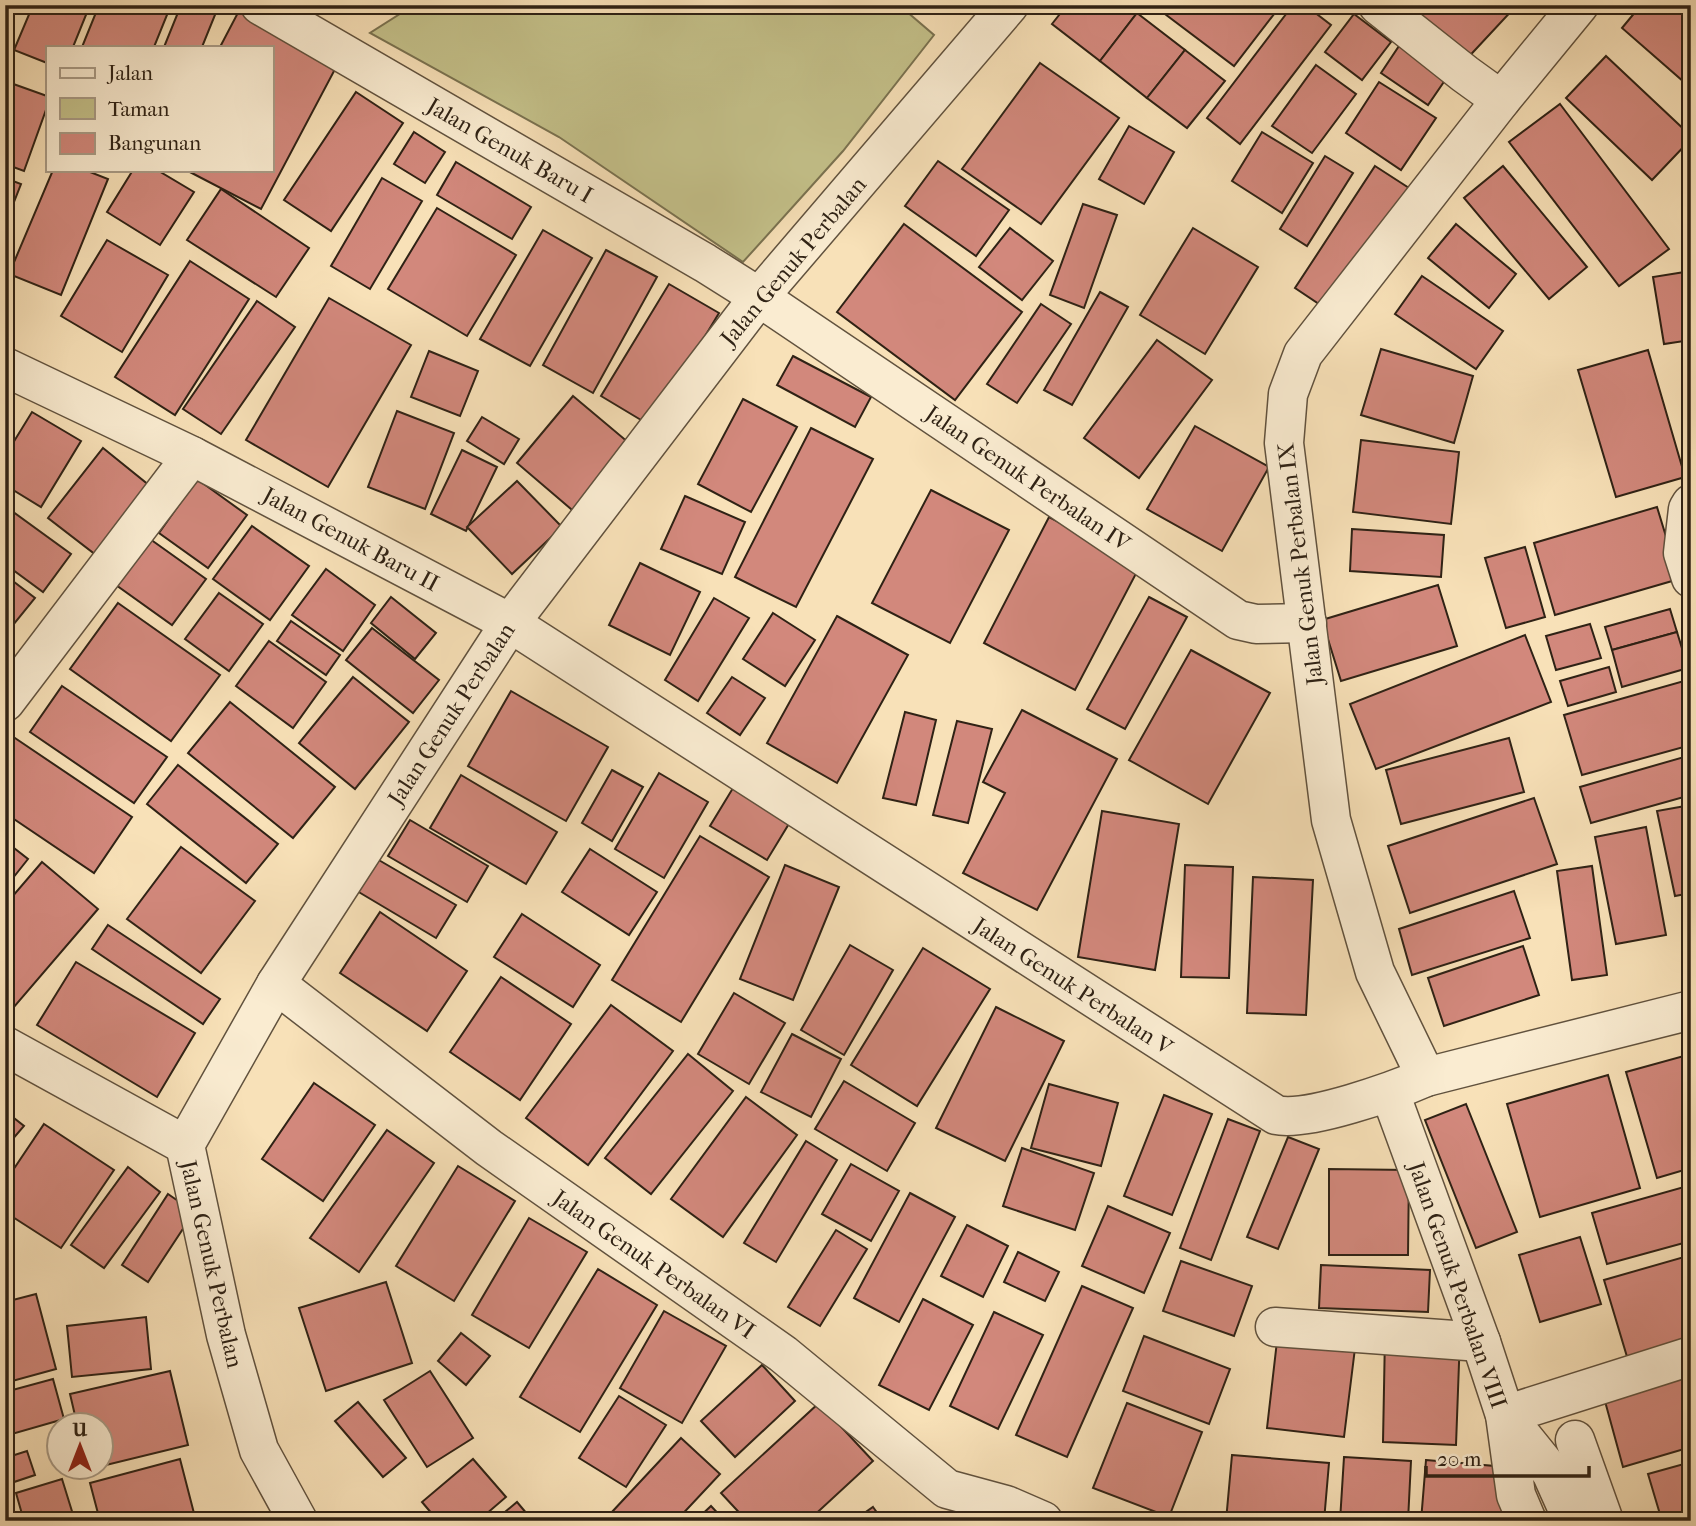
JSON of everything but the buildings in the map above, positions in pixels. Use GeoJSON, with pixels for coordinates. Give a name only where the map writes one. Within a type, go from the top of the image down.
{"type":"FeatureCollection","features":[{"type":"Feature","properties":{"kind":"street","name":"Jalan Genuk Baru I"},"geometry":{"type":"LineString","coordinates":[[260,5],[759,297]]}},
{"type":"Feature","properties":{"kind":"street","name":"Jalan Genuk Perbalan"},"geometry":{"type":"LineString","coordinates":[[298,1521],[259,1450],[226,1335],[185,1145],[276,984],[510,623],[759,297],[1009,5]]}},
{"type":"Feature","properties":{"kind":"street"},"geometry":{"type":"LineString","coordinates":[[1378,5],[1501,100]]}},
{"type":"Feature","properties":{"kind":"street","name":"Jalan Genuk Perbalan IX"},"geometry":{"type":"LineString","coordinates":[[1426,1077],[1375,972],[1331,820],[1285,624],[1284,443],[1288,394],[1303,354],[1501,100],[1579,5]]}},
{"type":"Feature","properties":{"kind":"street","name":"Jalan Genuk Perbalan IV"},"geometry":{"type":"LineString","coordinates":[[759,297],[1238,620],[1285,624]]}},
{"type":"Feature","properties":{"kind":"street","name":"Jalan Genuk Baru II"},"geometry":{"type":"LineString","coordinates":[[5,367],[192,456],[510,623]]}},
{"type":"Feature","properties":{"kind":"street"},"geometry":{"type":"LineString","coordinates":[[5,702],[192,456]]}},
{"type":"Feature","properties":{"kind":"street"},"geometry":{"type":"LineString","coordinates":[[1691,504],[1688,509],[1683,553],[1691,578]]}},
{"type":"Feature","properties":{"kind":"street","name":"Jalan Genuk Perbalan V"},"geometry":{"type":"LineString","coordinates":[[510,623],[1261,1108],[1276,1115],[1294,1117],[1390,1093],[1426,1077],[1691,1010]]}},
{"type":"Feature","properties":{"kind":"street","name":"Jalan Genuk Perbalan VI"},"geometry":{"type":"LineString","coordinates":[[276,984],[489,1149],[783,1354],[945,1505],[1006,1505],[1043,1521]]}},
{"type":"Feature","properties":{"kind":"street"},"geometry":{"type":"LineString","coordinates":[[5,1046],[185,1145]]}},
{"type":"Feature","properties":{"kind":"street","name":"Jalan Genuk Perbalan VIII"},"geometry":{"type":"LineString","coordinates":[[1390,1093],[1505,1415],[1516,1495],[1527,1521]]}},
{"type":"Feature","properties":{"kind":"street"},"geometry":{"type":"LineString","coordinates":[[1275,1327],[1480,1342]]}},
{"type":"Feature","properties":{"kind":"street"},"geometry":{"type":"LineString","coordinates":[[1573,1521],[1550,1472],[1505,1415],[1691,1356]]}},
{"type":"Feature","properties":{"kind":"street"},"geometry":{"type":"LineString","coordinates":[[1575,1440],[1604,1521]]}},
{"type":"Feature","properties":{"kind":"green space"},"geometry":{"type":"Polygon","coordinates":[[[414,5],[899,5],[934,35],[843,151],[743,262],[559,137],[370,33],[414,5]]]}}]}
